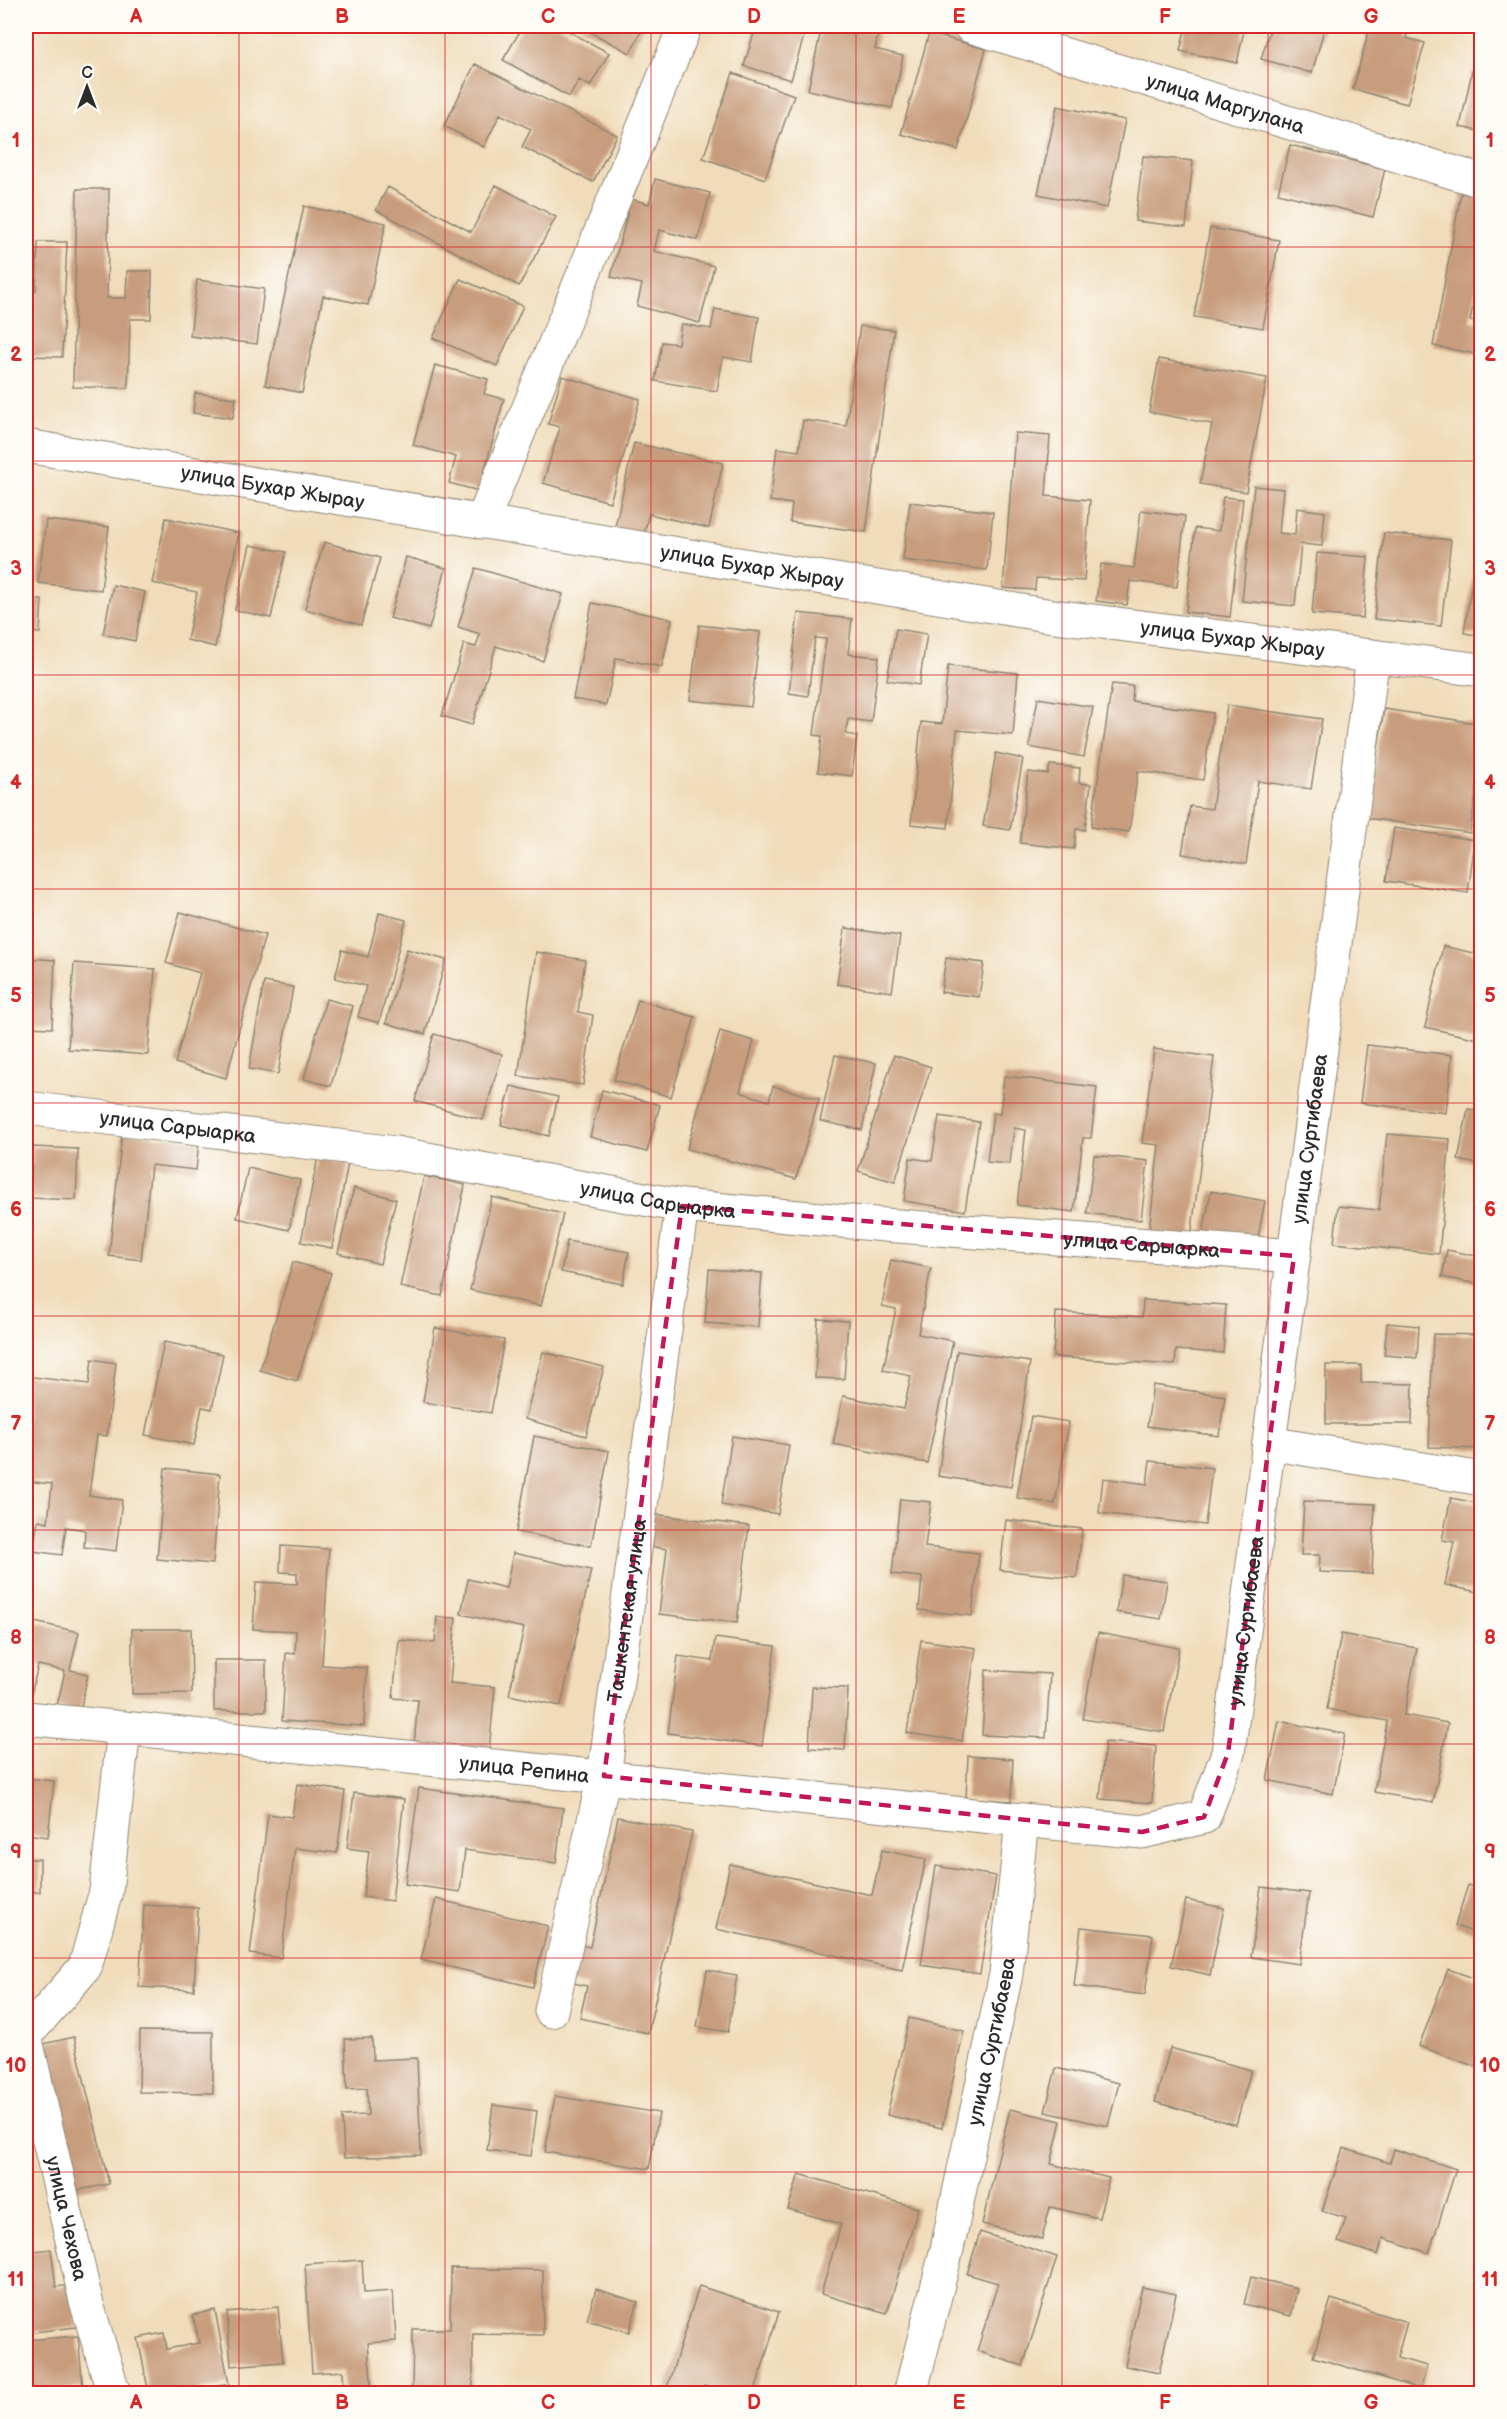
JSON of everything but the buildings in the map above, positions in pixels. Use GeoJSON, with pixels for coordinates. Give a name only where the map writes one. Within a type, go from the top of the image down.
{"type":"FeatureCollection","features":[{"type":"Feature","properties":{"kind":"street"},"geometry":{"type":"LineString","coordinates":[[482,522],[685,26]]}},
{"type":"Feature","properties":{"kind":"street","name":"улица Маргулана"},"geometry":{"type":"LineString","coordinates":[[970,26],[1482,181]]}},
{"type":"Feature","properties":{"kind":"street","name":"улица Бухар Жырау"},"geometry":{"type":"LineString","coordinates":[[26,446],[1046,615],[1482,670]]}},
{"type":"Feature","properties":{"kind":"street","name":"улица Суртибаева"},"geometry":{"type":"LineString","coordinates":[[910,2394],[947,2249],[1006,1974],[1022,1820],[1142,1832],[1204,1817],[1228,1753],[1373,656]]}},
{"type":"Feature","properties":{"kind":"street","name":"улица Сарыарка"},"geometry":{"type":"LineString","coordinates":[[26,1108],[395,1153],[682,1206],[885,1225],[1294,1256]]}},
{"type":"Feature","properties":{"kind":"street","name":"Ташкентская улица"},"geometry":{"type":"LineString","coordinates":[[551,2011],[604,1776],[682,1206]]}},
{"type":"Feature","properties":{"kind":"street"},"geometry":{"type":"LineString","coordinates":[[1269,1443],[1482,1479]]}},
{"type":"Feature","properties":{"kind":"street","name":"улица Репина"},"geometry":{"type":"LineString","coordinates":[[26,1718],[1022,1820]]}},
{"type":"Feature","properties":{"kind":"street"},"geometry":{"type":"LineString","coordinates":[[26,2036],[85,1967],[106,1891],[124,1728]]}},
{"type":"Feature","properties":{"kind":"street","name":"улица Чехова"},"geometry":{"type":"LineString","coordinates":[[26,2040],[86,2301],[114,2394]]}},
{"type":"Feature","properties":{"kind":"highlighted area"},"geometry":{"type":"Polygon","coordinates":[[[682,1206],[1294,1256],[1228,1753],[1204,1817],[1142,1832],[604,1776],[682,1206]]]}}]}
